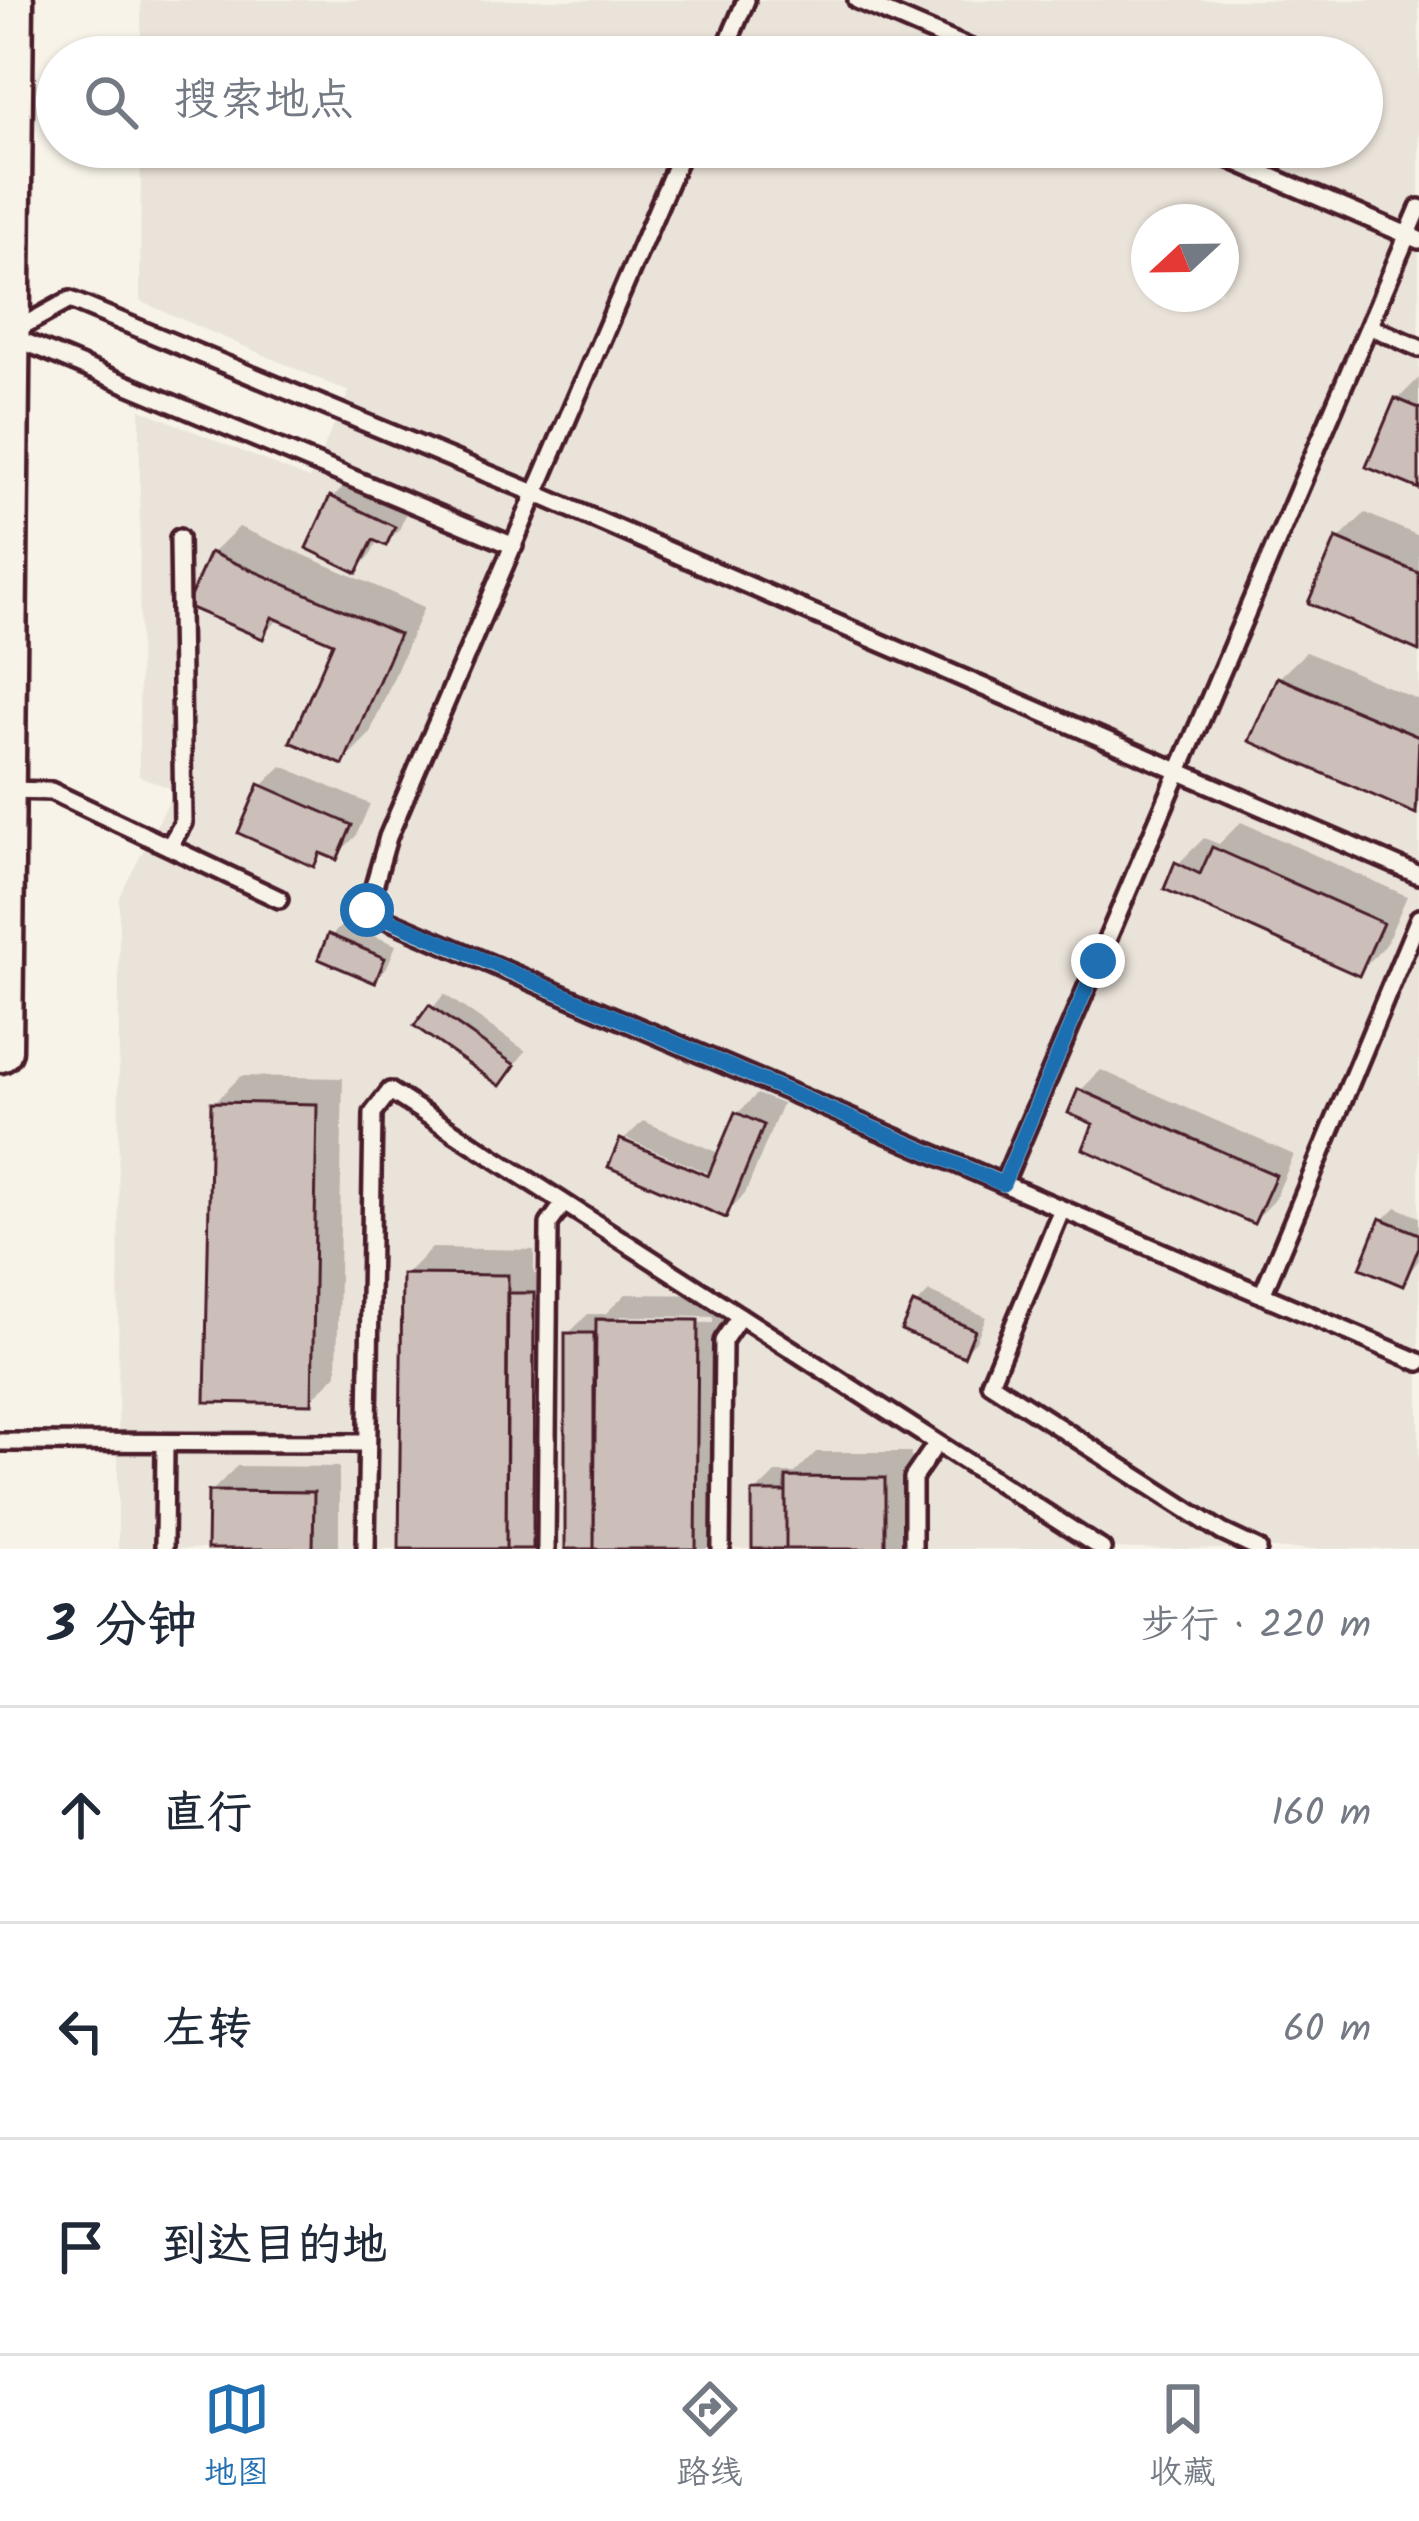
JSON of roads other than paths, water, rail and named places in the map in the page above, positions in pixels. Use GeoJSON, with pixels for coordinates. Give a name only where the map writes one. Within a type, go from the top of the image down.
{"type":"FeatureCollection","features":[{"type":"Feature","properties":{"kind":"main road"},"geometry":{"type":"LineString","coordinates":[[0,1050],[11,0]]}},
{"type":"Feature","properties":{"kind":"lane"},"geometry":{"type":"LineString","coordinates":[[731,36],[746,0]]}},
{"type":"Feature","properties":{"kind":"lane"},"geometry":{"type":"LineString","coordinates":[[857,0],[941,36]]}},
{"type":"Feature","properties":{"kind":"lane"},"geometry":{"type":"LineString","coordinates":[[675,168],[388,837],[367,910],[1419,1362]]}},
{"type":"Feature","properties":{"kind":"lane"},"geometry":{"type":"LineString","coordinates":[[1251,168],[1413,237]]}},
{"type":"Feature","properties":{"kind":"lane"},"geometry":{"type":"LineString","coordinates":[[1003,1184],[1369,326],[1413,237],[1419,208]]}},
{"type":"Feature","properties":{"kind":"lane"},"geometry":{"type":"LineString","coordinates":[[4,334],[70,300],[537,494],[1419,874]]}},
{"type":"Feature","properties":{"kind":"lane"},"geometry":{"type":"LineString","coordinates":[[1369,326],[1419,347]]}},
{"type":"Feature","properties":{"kind":"lane"},"geometry":{"type":"LineString","coordinates":[[4,334],[514,546]]}},
{"type":"Feature","properties":{"kind":"lane"},"geometry":{"type":"LineString","coordinates":[[169,847],[183,823],[179,538]]}},
{"type":"Feature","properties":{"kind":"lane"},"geometry":{"type":"LineString","coordinates":[[3,790],[51,791],[279,898]]}},
{"type":"Feature","properties":{"kind":"lane"},"geometry":{"type":"LineString","coordinates":[[1262,1295],[1419,918]]}},
{"type":"Feature","properties":{"kind":"lane"},"geometry":{"type":"LineString","coordinates":[[366,1549],[373,1113],[390,1091],[1102,1549]]}},
{"type":"Feature","properties":{"kind":"lane"},"geometry":{"type":"LineString","coordinates":[[546,1549],[549,1224],[564,1203]]}},
{"type":"Feature","properties":{"kind":"lane"},"geometry":{"type":"LineString","coordinates":[[1062,1209],[990,1383],[1222,1532],[1258,1549]]}},
{"type":"Feature","properties":{"kind":"lane"},"geometry":{"type":"LineString","coordinates":[[721,1549],[723,1341],[740,1316]]}},
{"type":"Feature","properties":{"kind":"lane"},"geometry":{"type":"LineString","coordinates":[[0,1442],[367,1443]]}},
{"type":"Feature","properties":{"kind":"lane"},"geometry":{"type":"LineString","coordinates":[[913,1549],[913,1478],[937,1443]]}},
{"type":"Feature","properties":{"kind":"lane"},"geometry":{"type":"LineString","coordinates":[[164,1549],[165,1445]]}}]}
